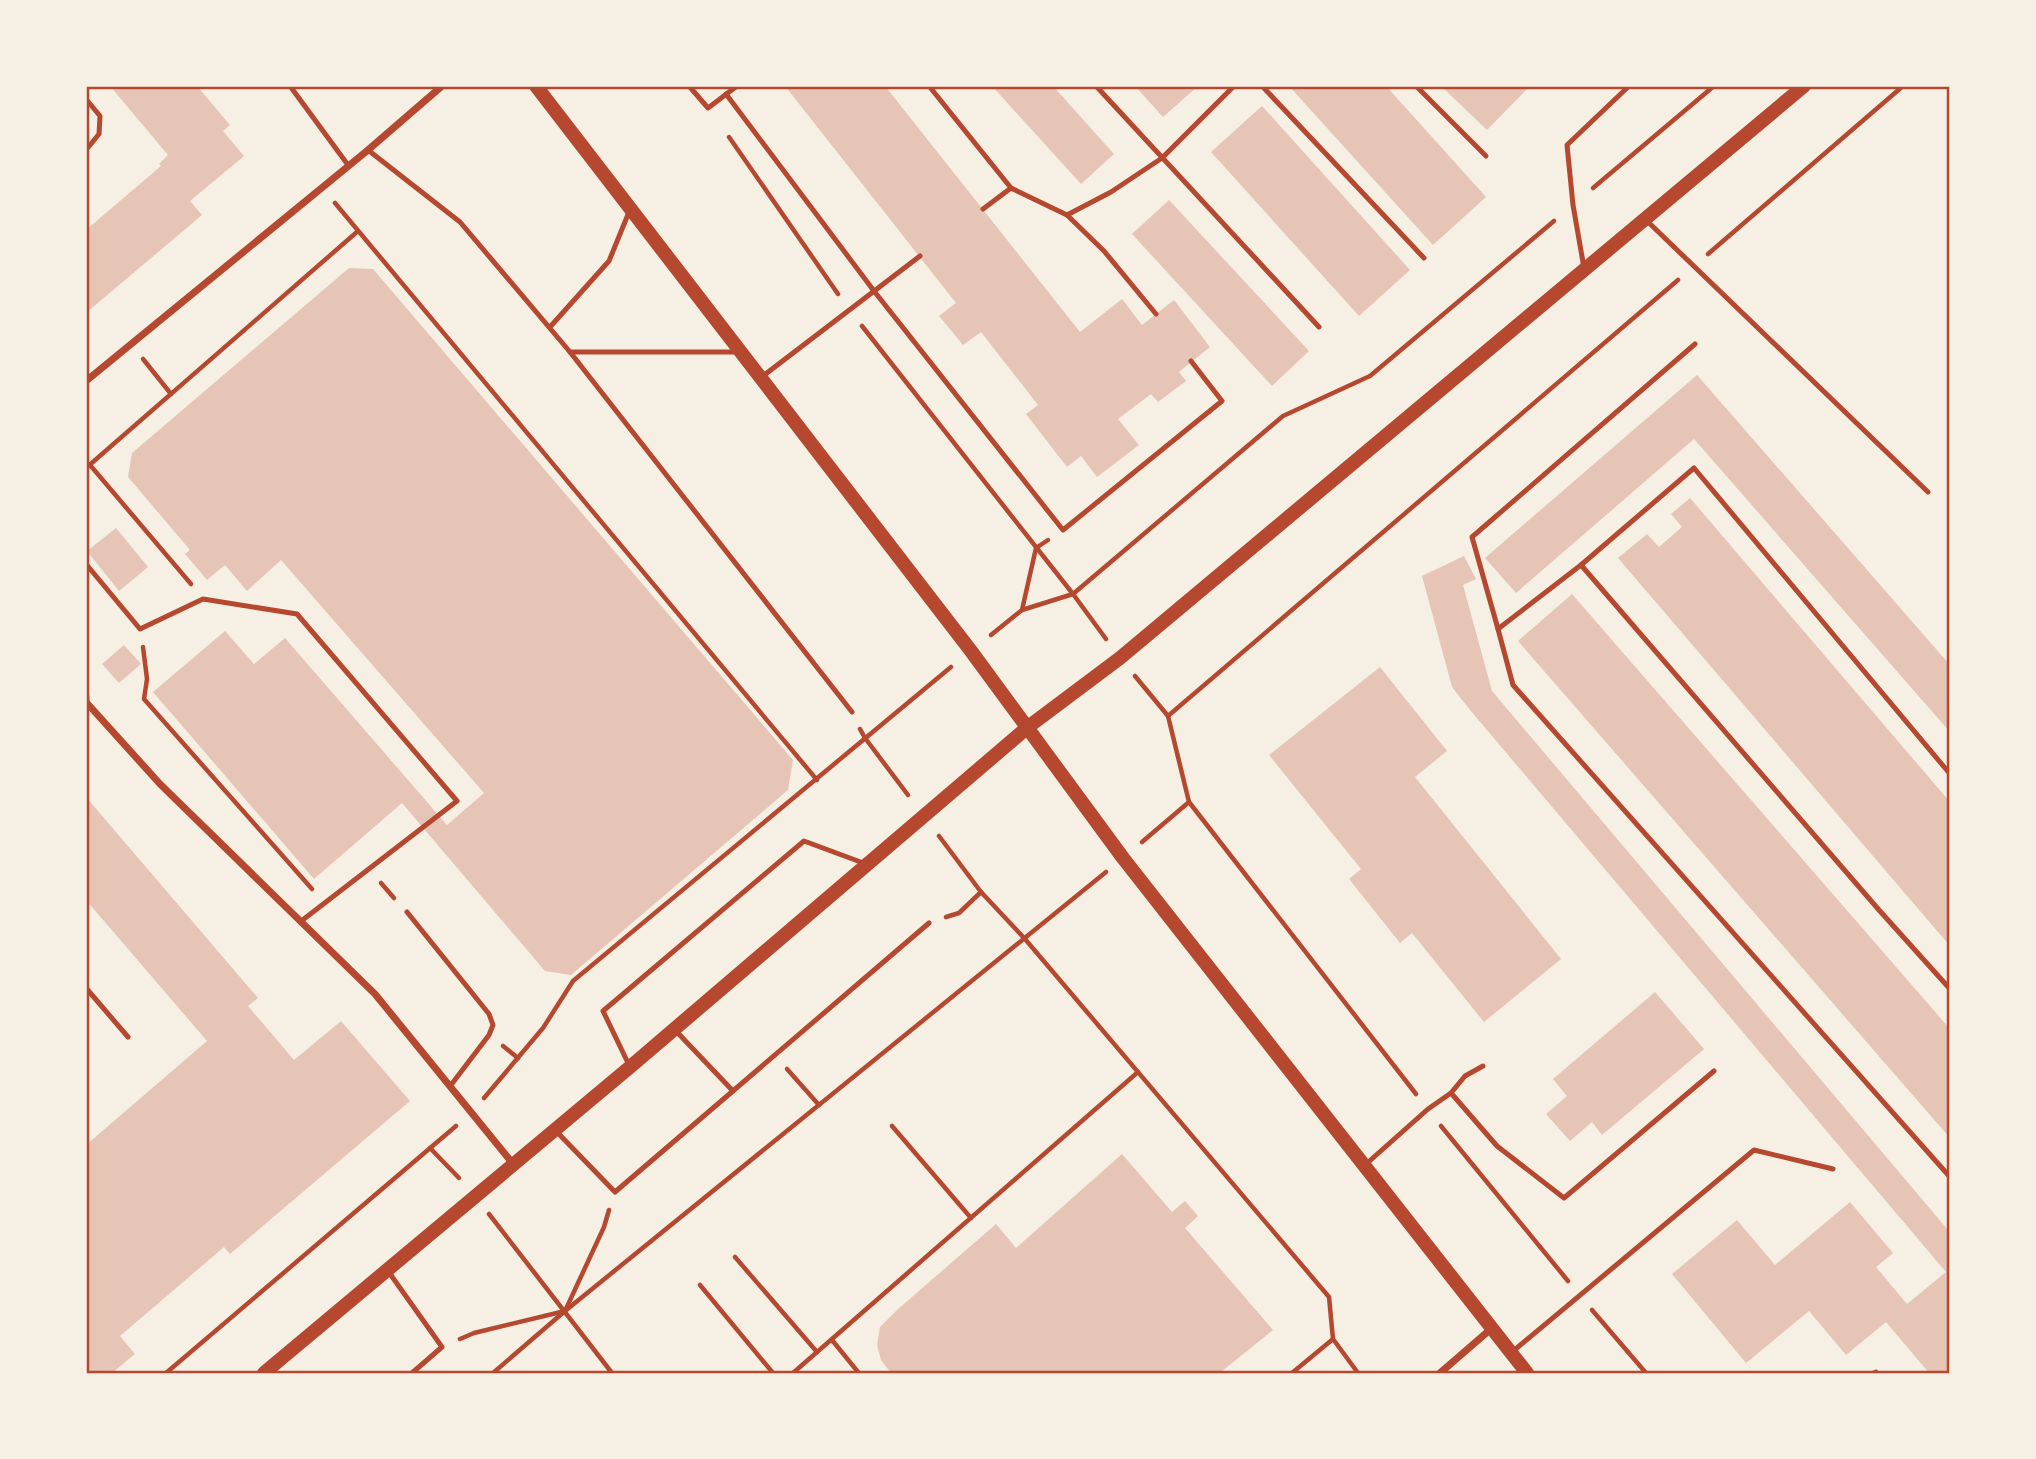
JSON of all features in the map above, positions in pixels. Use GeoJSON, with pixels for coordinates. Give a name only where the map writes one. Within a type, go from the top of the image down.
{"type":"FeatureCollection","features":[{"type":"Feature","properties":{"kind":"main road"},"geometry":{"type":"LineString","coordinates":[[536,86],[971,651],[1123,858],[1527,1373]]}},
{"type":"Feature","properties":{"kind":"main road"},"geometry":{"type":"LineString","coordinates":[[264,1373],[869,865],[1028,727],[1120,658],[1804,86]]}},
{"type":"Feature","properties":{"kind":"street"},"geometry":{"type":"LineString","coordinates":[[86,382],[442,86]]}},
{"type":"Feature","properties":{"kind":"street"},"geometry":{"type":"LineString","coordinates":[[87,703],[160,785],[375,993],[514,1164]]}},
{"type":"Feature","properties":{"kind":"street"},"geometry":{"type":"LineString","coordinates":[[1440,1373],[1492,1328]]}},
{"type":"Feature","properties":{"kind":"lane"},"geometry":{"type":"LineString","coordinates":[[290,86],[348,165]]}},
{"type":"Feature","properties":{"kind":"lane"},"geometry":{"type":"LineString","coordinates":[[690,86],[708,108],[737,86]]}},
{"type":"Feature","properties":{"kind":"lane"},"geometry":{"type":"LineString","coordinates":[[929,86],[1011,188],[1067,215],[1104,251],[1156,314]]}},
{"type":"Feature","properties":{"kind":"lane"},"geometry":{"type":"LineString","coordinates":[[1096,86],[1319,327]]}},
{"type":"Feature","properties":{"kind":"lane"},"geometry":{"type":"LineString","coordinates":[[1067,215],[1111,192],[1162,158],[1234,86]]}},
{"type":"Feature","properties":{"kind":"lane"},"geometry":{"type":"LineString","coordinates":[[1262,86],[1424,258]]}},
{"type":"Feature","properties":{"kind":"lane"},"geometry":{"type":"LineString","coordinates":[[1416,86],[1486,156]]}},
{"type":"Feature","properties":{"kind":"lane"},"geometry":{"type":"LineString","coordinates":[[1584,269],[1573,205],[1567,145],[1629,86]]}},
{"type":"Feature","properties":{"kind":"lane"},"geometry":{"type":"LineString","coordinates":[[726,94],[874,291],[1063,530],[1222,401],[1191,361]]}},
{"type":"Feature","properties":{"kind":"lane"},"geometry":{"type":"LineString","coordinates":[[86,99],[100,116],[99,134],[86,150]]}},
{"type":"Feature","properties":{"kind":"lane"},"geometry":{"type":"LineString","coordinates":[[368,150],[460,222],[550,327],[852,712]]}},
{"type":"Feature","properties":{"kind":"lane"},"geometry":{"type":"LineString","coordinates":[[983,209],[1011,188]]}},
{"type":"Feature","properties":{"kind":"lane"},"geometry":{"type":"LineString","coordinates":[[550,327],[609,261],[630,209]]}},
{"type":"Feature","properties":{"kind":"lane"},"geometry":{"type":"LineString","coordinates":[[1645,219],[1928,492]]}},
{"type":"Feature","properties":{"kind":"lane"},"geometry":{"type":"LineString","coordinates":[[760,378],[920,257]]}},
{"type":"Feature","properties":{"kind":"lane"},"geometry":{"type":"LineString","coordinates":[[1695,344],[1472,537],[1513,685],[1950,1177]]}},
{"type":"Feature","properties":{"kind":"lane"},"geometry":{"type":"LineString","coordinates":[[570,352],[739,352]]}},
{"type":"Feature","properties":{"kind":"lane"},"geometry":{"type":"LineString","coordinates":[[1498,629],[1581,565],[1694,468],[1950,774]]}},
{"type":"Feature","properties":{"kind":"lane"},"geometry":{"type":"LineString","coordinates":[[86,564],[140,629],[203,599],[297,614],[457,801],[300,922]]}},
{"type":"Feature","properties":{"kind":"lane"},"geometry":{"type":"LineString","coordinates":[[1581,565],[1950,989]]}},
{"type":"Feature","properties":{"kind":"lane"},"geometry":{"type":"LineString","coordinates":[[86,679],[87,703]]}},
{"type":"Feature","properties":{"kind":"lane"},"geometry":{"type":"LineString","coordinates":[[630,1067],[603,1011],[804,841],[869,865]]}},
{"type":"Feature","properties":{"kind":"lane"},"geometry":{"type":"LineString","coordinates":[[407,912],[489,1014],[493,1025],[489,1035],[451,1085]]}},
{"type":"Feature","properties":{"kind":"lane"},"geometry":{"type":"LineString","coordinates":[[555,1130],[615,1192],[929,923]]}},
{"type":"Feature","properties":{"kind":"lane"},"geometry":{"type":"LineString","coordinates":[[86,988],[128,1037]]}},
{"type":"Feature","properties":{"kind":"lane"},"geometry":{"type":"LineString","coordinates":[[674,1029],[733,1091]]}},
{"type":"Feature","properties":{"kind":"lane"},"geometry":{"type":"LineString","coordinates":[[1365,1165],[1427,1109],[1451,1093],[1465,1076],[1482,1066]]}},
{"type":"Feature","properties":{"kind":"lane"},"geometry":{"type":"LineString","coordinates":[[1451,1093],[1497,1146],[1564,1198],[1714,1071]]}},
{"type":"Feature","properties":{"kind":"lane"},"geometry":{"type":"LineString","coordinates":[[1511,1353],[1754,1150],[1833,1169]]}},
{"type":"Feature","properties":{"kind":"lane"},"geometry":{"type":"LineString","coordinates":[[388,1271],[442,1347],[412,1373]]}},
{"type":"Feature","properties":{"kind":"path"},"geometry":{"type":"LineString","coordinates":[[166,1373],[472,1112],[543,1028],[573,981],[865,738],[1022,610],[1073,594],[1283,416],[1370,376],[1714,86]]}},
{"type":"Feature","properties":{"kind":"path"},"geometry":{"type":"LineString","coordinates":[[1168,716],[1903,86]]}},
{"type":"Feature","properties":{"kind":"path"},"geometry":{"type":"LineString","coordinates":[[708,108],[849,311],[1168,716],[1189,802],[1427,1109],[1646,1373]]}},
{"type":"Feature","properties":{"kind":"path"},"geometry":{"type":"LineString","coordinates":[[321,187],[817,780]]}},
{"type":"Feature","properties":{"kind":"path"},"geometry":{"type":"LineString","coordinates":[[203,599],[88,467],[358,231]]}},
{"type":"Feature","properties":{"kind":"path"},"geometry":{"type":"LineString","coordinates":[[131,344],[171,394]]}},
{"type":"Feature","properties":{"kind":"path"},"geometry":{"type":"LineString","coordinates":[[1022,610],[1036,548],[1063,530]]}},
{"type":"Feature","properties":{"kind":"path"},"geometry":{"type":"LineString","coordinates":[[140,629],[147,679],[144,699],[325,904]]}},
{"type":"Feature","properties":{"kind":"path"},"geometry":{"type":"LineString","coordinates":[[852,712],[865,738],[981,892],[1025,939],[1329,1297],[1333,1339],[1358,1373]]}},
{"type":"Feature","properties":{"kind":"path"},"geometry":{"type":"LineString","coordinates":[[493,1373],[565,1311],[1025,939],[1189,802]]}},
{"type":"Feature","properties":{"kind":"path"},"geometry":{"type":"LineString","coordinates":[[369,869],[407,912]]}},
{"type":"Feature","properties":{"kind":"path"},"geometry":{"type":"LineString","coordinates":[[929,923],[959,913],[981,892]]}},
{"type":"Feature","properties":{"kind":"path"},"geometry":{"type":"LineString","coordinates":[[775,1055],[819,1105]]}},
{"type":"Feature","properties":{"kind":"path"},"geometry":{"type":"LineString","coordinates":[[793,1373],[1138,1072]]}},
{"type":"Feature","properties":{"kind":"path"},"geometry":{"type":"LineString","coordinates":[[892,1126],[971,1218]]}},
{"type":"Feature","properties":{"kind":"path"},"geometry":{"type":"LineString","coordinates":[[430,1148],[476,1196],[612,1373]]}},
{"type":"Feature","properties":{"kind":"path"},"geometry":{"type":"LineString","coordinates":[[565,1311],[604,1227],[615,1192]]}},
{"type":"Feature","properties":{"kind":"path"},"geometry":{"type":"LineString","coordinates":[[735,1257],[817,1352]]}},
{"type":"Feature","properties":{"kind":"path"},"geometry":{"type":"LineString","coordinates":[[701,1285],[773,1373]]}},
{"type":"Feature","properties":{"kind":"path"},"geometry":{"type":"LineString","coordinates":[[442,1347],[474,1333],[565,1311]]}},
{"type":"Feature","properties":{"kind":"path"},"geometry":{"type":"LineString","coordinates":[[1292,1373],[1333,1339]]}},
{"type":"Feature","properties":{"kind":"path"},"geometry":{"type":"LineString","coordinates":[[832,1340],[857,1373]]}},
{"type":"Feature","properties":{"kind":"building"},"geometry":{"type":"Polygon","coordinates":[[[110,86],[197,86],[230,125],[223,131],[244,156],[190,201],[202,215],[86,313],[86,230],[161,166],[159,164],[168,155],[110,86]]]}},
{"type":"Feature","properties":{"kind":"building"},"geometry":{"type":"Polygon","coordinates":[[[785,86],[885,86],[1080,332],[1122,299],[1142,325],[1174,300],[1210,347],[1179,372],[1186,381],[1158,402],[1151,394],[1118,419],[1139,445],[1097,477],[1081,456],[1067,467],[1026,414],[1038,405],[981,332],[963,345],[939,316],[956,303],[785,86]]]}},
{"type":"Feature","properties":{"kind":"building"},"geometry":{"type":"Polygon","coordinates":[[[992,86],[1053,86],[1114,154],[1081,184],[992,86]]]}},
{"type":"Feature","properties":{"kind":"building"},"geometry":{"type":"Polygon","coordinates":[[[1135,86],[1198,86],[1163,117],[1135,86]]]}},
{"type":"Feature","properties":{"kind":"building"},"geometry":{"type":"Polygon","coordinates":[[[1289,86],[1386,86],[1486,197],[1433,245],[1289,86]]]}},
{"type":"Feature","properties":{"kind":"building"},"geometry":{"type":"Polygon","coordinates":[[[1441,86],[1530,86],[1487,130],[1441,86]]]}},
{"type":"Feature","properties":{"kind":"building"},"geometry":{"type":"Polygon","coordinates":[[[1262,106],[1410,270],[1359,316],[1211,152],[1262,106]]]}},
{"type":"Feature","properties":{"kind":"building"},"geometry":{"type":"Polygon","coordinates":[[[1169,200],[1309,351],[1272,386],[1132,234],[1169,200]]]}},
{"type":"Feature","properties":{"kind":"building"},"geometry":{"type":"Polygon","coordinates":[[[349,268],[373,269],[793,760],[788,790],[571,975],[545,971],[402,803],[314,879],[153,692],[225,631],[254,664],[285,638],[447,825],[484,793],[281,560],[247,591],[225,565],[207,580],[185,554],[190,550],[128,477],[132,453],[349,268]]]}},
{"type":"Feature","properties":{"kind":"building"},"geometry":{"type":"Polygon","coordinates":[[[1697,375],[1950,665],[1950,732],[1694,439],[1516,593],[1485,558],[1697,375]]]}},
{"type":"Feature","properties":{"kind":"building"},"geometry":{"type":"Polygon","coordinates":[[[1690,498],[1950,802],[1950,946],[1618,558],[1647,534],[1659,547],[1682,527],[1671,514],[1690,498]]]}},
{"type":"Feature","properties":{"kind":"building"},"geometry":{"type":"Polygon","coordinates":[[[116,528],[148,567],[119,591],[87,551],[116,528]]]}},
{"type":"Feature","properties":{"kind":"building"},"geometry":{"type":"Polygon","coordinates":[[[1464,556],[1476,579],[1463,585],[1492,691],[1948,1230],[1950,1228],[1950,1373],[1929,1373],[1886,1322],[1846,1355],[1809,1311],[1746,1363],[1672,1274],[1737,1220],[1775,1265],[1850,1202],[1893,1253],[1876,1267],[1907,1304],[1946,1272],[1452,687],[1422,576],[1464,556]]]}},
{"type":"Feature","properties":{"kind":"building"},"geometry":{"type":"Polygon","coordinates":[[[1572,594],[1950,1029],[1950,1138],[1518,641],[1572,594]]]}},
{"type":"Feature","properties":{"kind":"building"},"geometry":{"type":"Polygon","coordinates":[[[124,645],[141,664],[119,683],[102,664],[124,645]]]}},
{"type":"Feature","properties":{"kind":"building"},"geometry":{"type":"Polygon","coordinates":[[[1380,667],[1447,751],[1415,777],[1561,959],[1484,1022],[1412,933],[1400,943],[1349,879],[1361,869],[1269,755],[1380,667]]]}},
{"type":"Feature","properties":{"kind":"building"},"geometry":{"type":"Polygon","coordinates":[[[86,797],[258,998],[248,1006],[294,1060],[341,1021],[410,1101],[230,1254],[224,1247],[120,1336],[135,1354],[112,1373],[90,1373],[86,1368],[86,1145],[207,1041],[86,900],[86,797]]]}},
{"type":"Feature","properties":{"kind":"building"},"geometry":{"type":"Polygon","coordinates":[[[1655,992],[1704,1049],[1602,1135],[1592,1122],[1570,1141],[1546,1114],[1567,1096],[1553,1079],[1655,992]]]}},
{"type":"Feature","properties":{"kind":"building"},"geometry":{"type":"Polygon","coordinates":[[[1122,1154],[1172,1212],[1185,1201],[1198,1216],[1185,1228],[1273,1330],[1222,1373],[891,1373],[881,1360],[877,1345],[880,1327],[897,1310],[996,1224],[1016,1248],[1122,1154]]]}}]}
